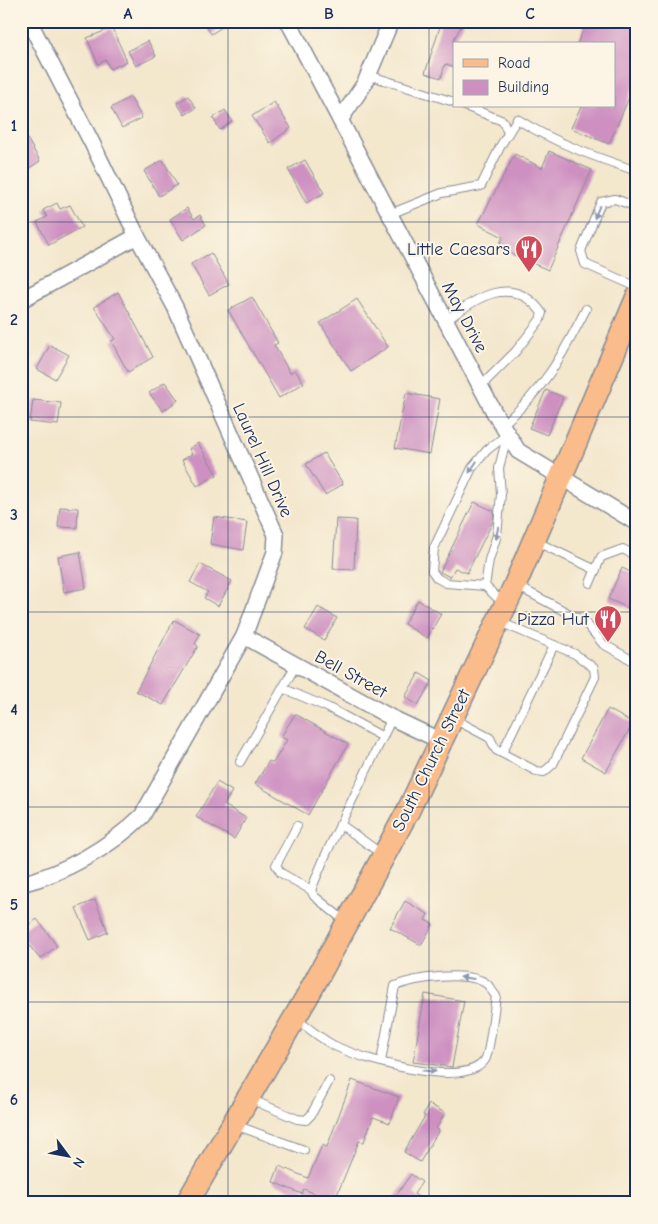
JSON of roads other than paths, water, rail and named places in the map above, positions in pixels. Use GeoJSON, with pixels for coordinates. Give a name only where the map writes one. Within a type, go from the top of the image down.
{"type":"FeatureCollection","features":[{"type":"Feature","properties":{"kind":"main road","name":"South Church Street"},"geometry":{"type":"LineString","coordinates":[[187,1203],[295,1018],[408,811],[516,585],[637,298]]}},
{"type":"Feature","properties":{"kind":"street","name":"Laurel Hill Drive"},"geometry":{"type":"LineString","coordinates":[[21,884],[46,878],[93,852],[127,831],[142,816],[244,636],[275,552],[276,535],[175,307],[137,236],[29,21]]}},
{"type":"Feature","properties":{"kind":"street","name":"May Drive"},"geometry":{"type":"LineString","coordinates":[[288,21],[481,386],[518,451],[637,522]]}},
{"type":"Feature","properties":{"kind":"street"},"geometry":{"type":"LineString","coordinates":[[340,120],[368,75],[391,21]]}},
{"type":"Feature","properties":{"kind":"street"},"geometry":{"type":"LineString","coordinates":[[21,300],[137,236]]}},
{"type":"Feature","properties":{"kind":"street","name":"Bell Street"},"geometry":{"type":"LineString","coordinates":[[244,636],[392,718],[441,741]]}},
{"type":"Feature","properties":{"kind":"lane"},"geometry":{"type":"LineString","coordinates":[[368,75],[453,102]]}},
{"type":"Feature","properties":{"kind":"lane"},"geometry":{"type":"LineString","coordinates":[[470,108],[502,121],[508,133]]}},
{"type":"Feature","properties":{"kind":"lane"},"geometry":{"type":"LineString","coordinates":[[390,214],[442,193],[481,186],[517,119],[545,137],[583,153],[637,171]]}},
{"type":"Feature","properties":{"kind":"lane"},"geometry":{"type":"LineString","coordinates":[[637,207],[615,199],[601,202],[581,251],[585,264],[637,287]]}},
{"type":"Feature","properties":{"kind":"lane"},"geometry":{"type":"LineString","coordinates":[[446,320],[465,305],[492,292],[510,291],[523,296],[542,313],[540,320],[516,351],[481,386]]}},
{"type":"Feature","properties":{"kind":"lane"},"geometry":{"type":"LineString","coordinates":[[485,586],[446,583],[437,578],[432,571],[434,548],[472,468],[551,375],[586,309]]}},
{"type":"Feature","properties":{"kind":"lane"},"geometry":{"type":"LineString","coordinates":[[452,718],[490,738],[496,750],[536,771],[544,772],[553,764],[595,678],[594,668],[575,654],[554,645],[502,614],[485,586],[489,560],[498,536],[501,494],[499,468],[505,429]]}},
{"type":"Feature","properties":{"kind":"lane"},"geometry":{"type":"LineString","coordinates":[[534,540],[596,570]]}},
{"type":"Feature","properties":{"kind":"lane"},"geometry":{"type":"LineString","coordinates":[[590,583],[601,557],[622,549],[637,556]]}},
{"type":"Feature","properties":{"kind":"lane"},"geometry":{"type":"LineString","coordinates":[[516,585],[585,622],[604,644],[637,663]]}},
{"type":"Feature","properties":{"kind":"lane"},"geometry":{"type":"LineString","coordinates":[[502,753],[554,645]]}},
{"type":"Feature","properties":{"kind":"lane"},"geometry":{"type":"LineString","coordinates":[[240,762],[296,664]]}},
{"type":"Feature","properties":{"kind":"lane"},"geometry":{"type":"LineString","coordinates":[[282,688],[329,708],[383,737]]}},
{"type":"Feature","properties":{"kind":"lane"},"geometry":{"type":"LineString","coordinates":[[311,890],[340,824],[392,718]]}},
{"type":"Feature","properties":{"kind":"lane"},"geometry":{"type":"LineString","coordinates":[[340,824],[384,855]]}},
{"type":"Feature","properties":{"kind":"lane"},"geometry":{"type":"LineString","coordinates":[[297,826],[276,865],[281,873],[311,890],[314,896],[347,923]]}},
{"type":"Feature","properties":{"kind":"lane"},"geometry":{"type":"LineString","coordinates":[[295,1018],[335,1047],[381,1062],[411,1069],[447,1073],[473,1071],[486,1059],[496,996],[487,984],[478,980],[450,976],[411,980],[395,986],[381,1062]]}},
{"type":"Feature","properties":{"kind":"lane"},"geometry":{"type":"LineString","coordinates":[[248,1098],[297,1119],[306,1120],[311,1115],[328,1081]]}},
{"type":"Feature","properties":{"kind":"lane"},"geometry":{"type":"LineString","coordinates":[[233,1124],[304,1150]]}},
{"type":"Feature","properties":{"kind":"place","name":"Little Caesars"},"geometry":{"type":"Point","coordinates":[529,273]}},
{"type":"Feature","properties":{"kind":"place","name":"Pizza Hut"},"geometry":{"type":"Point","coordinates":[608,643]}}]}
